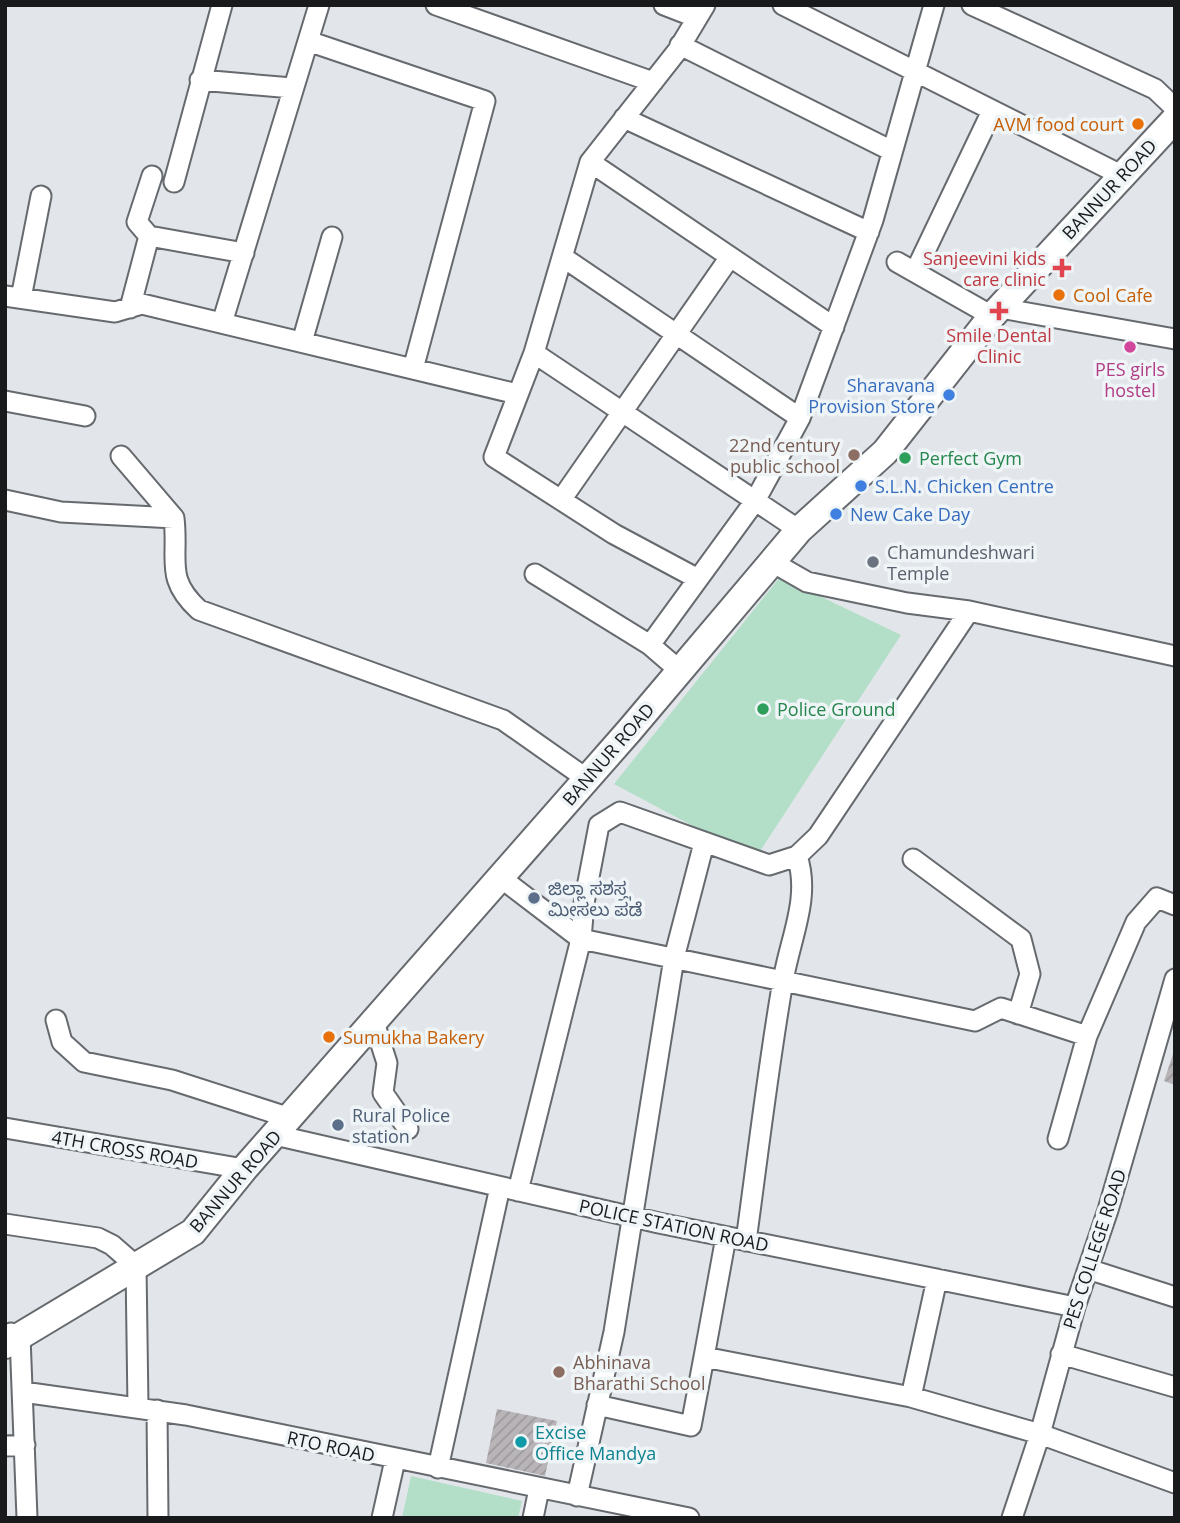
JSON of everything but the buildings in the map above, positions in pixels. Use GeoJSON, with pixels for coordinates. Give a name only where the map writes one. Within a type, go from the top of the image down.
{"type":"FeatureCollection","features":[{"type":"Feature","properties":{"kind":"main road","name":"BANNUR ROAD"},"geometry":{"type":"LineString","coordinates":[[10,1337],[193,1232],[244,1170],[587,779],[799,530],[885,452],[996,312],[1175,119]]}},
{"type":"Feature","properties":{"kind":"street"},"geometry":{"type":"LineString","coordinates":[[174,182],[222,5]]}},
{"type":"Feature","properties":{"kind":"street"},"geometry":{"type":"LineString","coordinates":[[222,323],[319,5]]}},
{"type":"Feature","properties":{"kind":"street"},"geometry":{"type":"LineString","coordinates":[[436,5],[653,82]]}},
{"type":"Feature","properties":{"kind":"street"},"geometry":{"type":"LineString","coordinates":[[664,5],[700,11],[680,46],[590,162],[534,353],[494,457],[614,534],[698,579]]}},
{"type":"Feature","properties":{"kind":"street"},"geometry":{"type":"LineString","coordinates":[[783,5],[1121,175]]}},
{"type":"Feature","properties":{"kind":"street"},"geometry":{"type":"LineString","coordinates":[[650,645],[755,501],[800,418],[869,232],[890,150],[916,73],[934,5]]}},
{"type":"Feature","properties":{"kind":"street"},"geometry":{"type":"LineString","coordinates":[[972,5],[1155,89],[1175,108]]}},
{"type":"Feature","properties":{"kind":"street"},"geometry":{"type":"LineString","coordinates":[[308,41],[485,101],[413,369]]}},
{"type":"Feature","properties":{"kind":"street"},"geometry":{"type":"LineString","coordinates":[[680,46],[890,150]]}},
{"type":"Feature","properties":{"kind":"street"},"geometry":{"type":"LineString","coordinates":[[200,80],[292,88]]}},
{"type":"Feature","properties":{"kind":"street"},"geometry":{"type":"LineString","coordinates":[[915,272],[992,111]]}},
{"type":"Feature","properties":{"kind":"street"},"geometry":{"type":"LineString","coordinates":[[624,118],[869,232]]}},
{"type":"Feature","properties":{"kind":"street"},"geometry":{"type":"LineString","coordinates":[[590,162],[834,327]]}},
{"type":"Feature","properties":{"kind":"street"},"geometry":{"type":"LineString","coordinates":[[152,176],[137,222],[149,236],[244,253]]}},
{"type":"Feature","properties":{"kind":"street"},"geometry":{"type":"LineString","coordinates":[[41,196],[13,297],[115,312],[142,304],[517,394]]}},
{"type":"Feature","properties":{"kind":"street"},"geometry":{"type":"LineString","coordinates":[[130,308],[149,236]]}},
{"type":"Feature","properties":{"kind":"street"},"geometry":{"type":"LineString","coordinates":[[302,342],[332,237]]}},
{"type":"Feature","properties":{"kind":"street"},"geometry":{"type":"LineString","coordinates":[[561,500],[730,257]]}},
{"type":"Feature","properties":{"kind":"street"},"geometry":{"type":"LineString","coordinates":[[564,258],[800,418]]}},
{"type":"Feature","properties":{"kind":"street"},"geometry":{"type":"LineString","coordinates":[[897,262],[996,312],[1175,339]]}},
{"type":"Feature","properties":{"kind":"street"},"geometry":{"type":"LineString","coordinates":[[534,353],[799,530]]}},
{"type":"Feature","properties":{"kind":"street"},"geometry":{"type":"LineString","coordinates":[[5,401],[86,416]]}},
{"type":"Feature","properties":{"kind":"street"},"geometry":{"type":"LineString","coordinates":[[121,456],[174,518],[175,579],[187,599],[199,610],[503,720],[587,779]]}},
{"type":"Feature","properties":{"kind":"street"},"geometry":{"type":"LineString","coordinates":[[5,500],[61,512],[174,518]]}},
{"type":"Feature","properties":{"kind":"street"},"geometry":{"type":"LineString","coordinates":[[772,562],[807,582],[907,603],[970,611],[1175,656]]}},
{"type":"Feature","properties":{"kind":"street"},"geometry":{"type":"LineString","coordinates":[[535,574],[650,645],[680,670]]}},
{"type":"Feature","properties":{"kind":"street"},"geometry":{"type":"LineString","coordinates":[[438,1468],[509,1189],[581,939],[584,903],[599,825],[620,812],[769,865],[797,856],[818,836],[970,611]]}},
{"type":"Feature","properties":{"kind":"street"},"geometry":{"type":"LineString","coordinates":[[577,1496],[614,1332],[674,958],[704,843]]}},
{"type":"Feature","properties":{"kind":"street"},"geometry":{"type":"LineString","coordinates":[[746,1241],[783,979],[804,891],[803,875],[797,856]]}},
{"type":"Feature","properties":{"kind":"street"},"geometry":{"type":"LineString","coordinates":[[913,859],[1021,939],[1030,974],[1018,1014]]}},
{"type":"Feature","properties":{"kind":"street"},"geometry":{"type":"LineString","coordinates":[[501,878],[581,939],[975,1021],[1001,1008],[1087,1036]]}},
{"type":"Feature","properties":{"kind":"street"},"geometry":{"type":"LineString","coordinates":[[1058,1139],[1087,1036],[1136,922],[1157,898],[1175,905]]}},
{"type":"Feature","properties":{"kind":"street","name":"PES COLLEGE ROAD"},"geometry":{"type":"LineString","coordinates":[[1012,1518],[1040,1434],[1061,1354],[1175,979]]}},
{"type":"Feature","properties":{"kind":"street","name":"POLICE STATION ROAD"},"geometry":{"type":"LineString","coordinates":[[56,1020],[62,1042],[84,1062],[172,1080],[283,1127],[509,1189],[726,1237],[1075,1307]]}},
{"type":"Feature","properties":{"kind":"street"},"geometry":{"type":"LineString","coordinates":[[374,1022],[387,1063],[383,1093],[408,1129]]}},
{"type":"Feature","properties":{"kind":"street","name":"4TH CROSS ROAD"},"geometry":{"type":"LineString","coordinates":[[5,1128],[244,1170]]}},
{"type":"Feature","properties":{"kind":"street"},"geometry":{"type":"LineString","coordinates":[[5,1224],[98,1238],[113,1245],[136,1266],[158,1518]]}},
{"type":"Feature","properties":{"kind":"street"},"geometry":{"type":"LineString","coordinates":[[597,1405],[691,1426],[726,1237]]}},
{"type":"Feature","properties":{"kind":"street"},"geometry":{"type":"LineString","coordinates":[[1088,1269],[1175,1297]]}},
{"type":"Feature","properties":{"kind":"street"},"geometry":{"type":"LineString","coordinates":[[911,1397],[937,1279]]}},
{"type":"Feature","properties":{"kind":"street"},"geometry":{"type":"LineString","coordinates":[[10,1337],[23,1392],[27,1518]]}},
{"type":"Feature","properties":{"kind":"street"},"geometry":{"type":"LineString","coordinates":[[1061,1354],[1175,1387]]}},
{"type":"Feature","properties":{"kind":"street"},"geometry":{"type":"LineString","coordinates":[[704,1357],[911,1397],[1040,1434],[1175,1483]]}},
{"type":"Feature","properties":{"kind":"street","name":"RTO ROAD"},"geometry":{"type":"LineString","coordinates":[[23,1392],[148,1408],[690,1518]]}},
{"type":"Feature","properties":{"kind":"street"},"geometry":{"type":"LineString","coordinates":[[5,1446],[25,1445]]}},
{"type":"Feature","properties":{"kind":"street"},"geometry":{"type":"LineString","coordinates":[[382,1518],[395,1460]]}},
{"type":"Feature","properties":{"kind":"street"},"geometry":{"type":"LineString","coordinates":[[533,1518],[539,1489]]}},
{"type":"Feature","properties":{"kind":"green space","name":"Police Ground"},"geometry":{"type":"Polygon","coordinates":[[[780,577],[901,635],[755,859],[614,784],[780,577]]]}},
{"type":"Feature","properties":{"kind":"green space"},"geometry":{"type":"Polygon","coordinates":[[[411,1476],[522,1501],[518,1518],[402,1518],[411,1476]]]}},
{"type":"Feature","properties":{"kind":"place","name":"AVM food court"},"geometry":{"type":"Point","coordinates":[1138,124]}},
{"type":"Feature","properties":{"kind":"place","name":"Sanjeevini kids care clinic"},"geometry":{"type":"Point","coordinates":[1062,268]}},
{"type":"Feature","properties":{"kind":"place","name":"Cool Cafe"},"geometry":{"type":"Point","coordinates":[1059,295]}},
{"type":"Feature","properties":{"kind":"place","name":"Smile Dental Clinic"},"geometry":{"type":"Point","coordinates":[999,311]}},
{"type":"Feature","properties":{"kind":"place","name":"PES girls hostel"},"geometry":{"type":"Point","coordinates":[1130,347]}},
{"type":"Feature","properties":{"kind":"place","name":"Sharavana Provision Store"},"geometry":{"type":"Point","coordinates":[949,395]}},
{"type":"Feature","properties":{"kind":"place","name":"22nd century public school"},"geometry":{"type":"Point","coordinates":[854,455]}},
{"type":"Feature","properties":{"kind":"place","name":"Perfect Gym"},"geometry":{"type":"Point","coordinates":[905,458]}},
{"type":"Feature","properties":{"kind":"place","name":"S.L.N. Chicken Centre"},"geometry":{"type":"Point","coordinates":[861,486]}},
{"type":"Feature","properties":{"kind":"place","name":"New Cake Day"},"geometry":{"type":"Point","coordinates":[836,514]}},
{"type":"Feature","properties":{"kind":"place","name":"Chamundeshwari Temple"},"geometry":{"type":"Point","coordinates":[873,562]}},
{"type":"Feature","properties":{"kind":"place","name":"Police Ground"},"geometry":{"type":"Point","coordinates":[763,709]}},
{"type":"Feature","properties":{"kind":"place","name":"ಜಿಲ್ಲಾ ಸಶಸ್ತ್ರ ಮೀಸಲು ಪಡೆ"},"geometry":{"type":"Point","coordinates":[534,898]}},
{"type":"Feature","properties":{"kind":"place","name":"Sumukha Bakery"},"geometry":{"type":"Point","coordinates":[329,1037]}},
{"type":"Feature","properties":{"kind":"place","name":"Rural Police station"},"geometry":{"type":"Point","coordinates":[338,1125]}},
{"type":"Feature","properties":{"kind":"place","name":"Abhinava Bharathi School"},"geometry":{"type":"Point","coordinates":[559,1372]}},
{"type":"Feature","properties":{"kind":"place","name":"Excise Office Mandya"},"geometry":{"type":"Point","coordinates":[521,1442]}}]}
